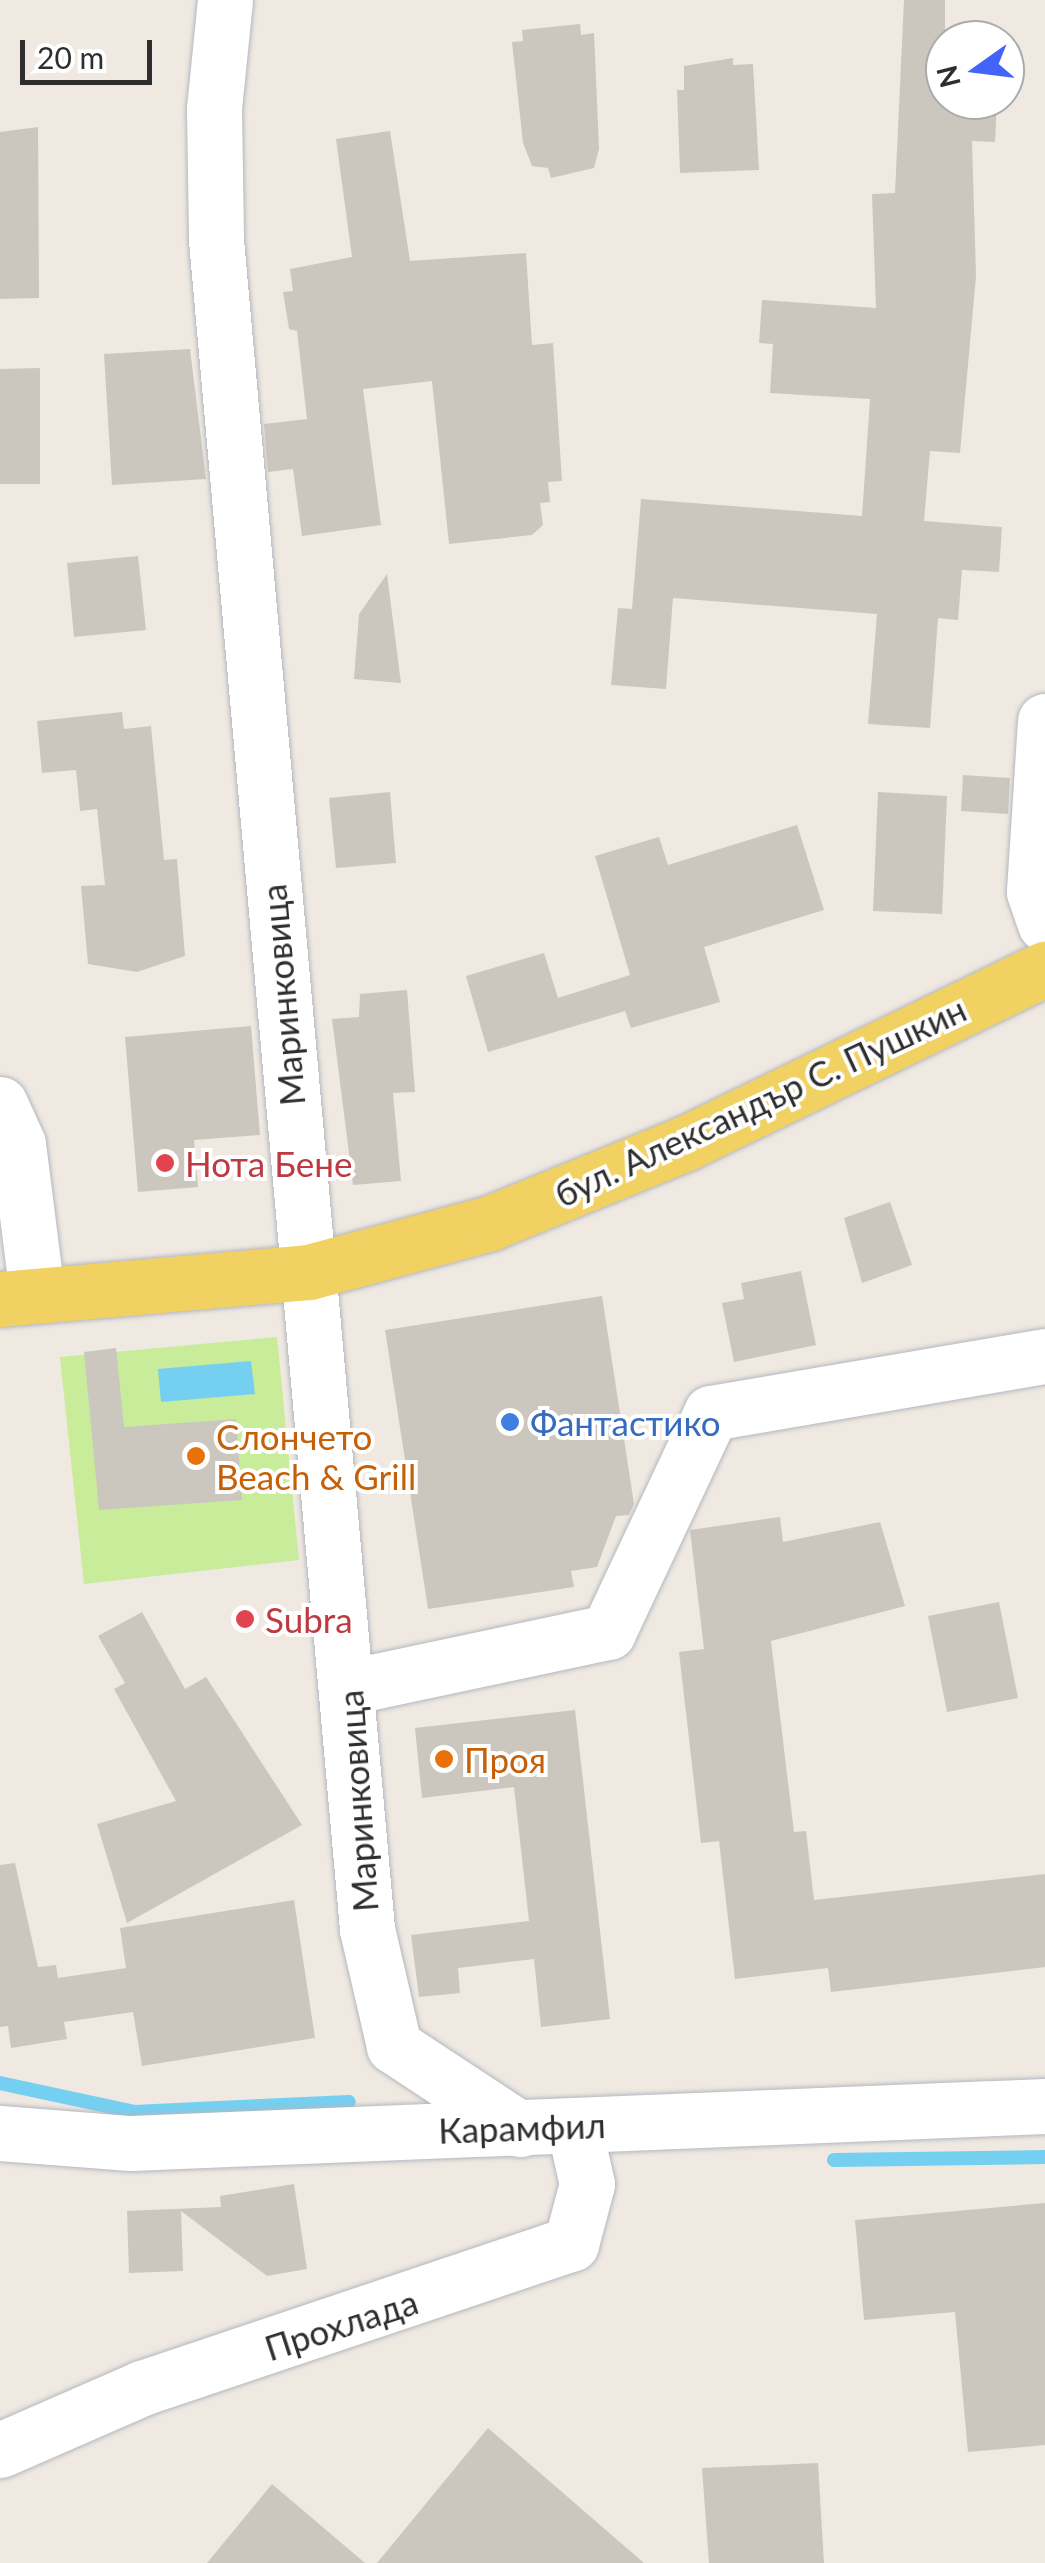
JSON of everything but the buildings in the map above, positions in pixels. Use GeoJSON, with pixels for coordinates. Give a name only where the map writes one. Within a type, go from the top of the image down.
{"type":"FeatureCollection","features":[{"type":"Feature","properties":{"kind":"main road","name":"бул. Александър С. Пушкин"},"geometry":{"type":"LineString","coordinates":[[18,1297],[309,1272],[490,1223],[686,1143],[1045,969]]}},
{"type":"Feature","properties":{"kind":"street","name":"Маринковица"},"geometry":{"type":"LineString","coordinates":[[225,0],[214,109],[216,240],[367,1930],[394,2046],[404,2130]]}},
{"type":"Feature","properties":{"kind":"street"},"geometry":{"type":"LineString","coordinates":[[1045,721],[1034,892],[1045,924]]}},
{"type":"Feature","properties":{"kind":"street"},"geometry":{"type":"LineString","coordinates":[[0,1104],[18,1144],[18,1297]]}},
{"type":"Feature","properties":{"kind":"street"},"geometry":{"type":"LineString","coordinates":[[348,1687],[608,1632],[712,1413],[1045,1356]]}},
{"type":"Feature","properties":{"kind":"street"},"geometry":{"type":"LineString","coordinates":[[394,2046],[520,2129]]}},
{"type":"Feature","properties":{"kind":"street","name":"Карамфил"},"geometry":{"type":"LineString","coordinates":[[0,2134],[131,2143],[1045,2106]]}},
{"type":"Feature","properties":{"kind":"street","name":"Прохлада"},"geometry":{"type":"LineString","coordinates":[[0,2450],[142,2388],[571,2244],[587,2184],[574,2128]]}},
{"type":"Feature","properties":{"kind":"green space"},"geometry":{"type":"Polygon","coordinates":[[[277,1337],[299,1560],[84,1584],[60,1357],[277,1337]]]}},
{"type":"Feature","properties":{"kind":"water"},"geometry":{"type":"Polygon","coordinates":[[[251,1361],[255,1394],[161,1402],[158,1369],[251,1361]]]}},
{"type":"Feature","properties":{"kind":"waterway"},"geometry":{"type":"LineString","coordinates":[[0,2083],[134,2112],[349,2102]]}},
{"type":"Feature","properties":{"kind":"waterway"},"geometry":{"type":"LineString","coordinates":[[834,2160],[1045,2157]]}},
{"type":"Feature","properties":{"kind":"place","name":"Нота Бене"},"geometry":{"type":"Point","coordinates":[165,1163]}},
{"type":"Feature","properties":{"kind":"place","name":"Фантастико"},"geometry":{"type":"Point","coordinates":[510,1422]}},
{"type":"Feature","properties":{"kind":"place","name":"Слончето Beach & Grill"},"geometry":{"type":"Point","coordinates":[196,1456]}},
{"type":"Feature","properties":{"kind":"place","name":"Subra"},"geometry":{"type":"Point","coordinates":[245,1619]}},
{"type":"Feature","properties":{"kind":"place","name":"Проя"},"geometry":{"type":"Point","coordinates":[444,1759]}}]}
